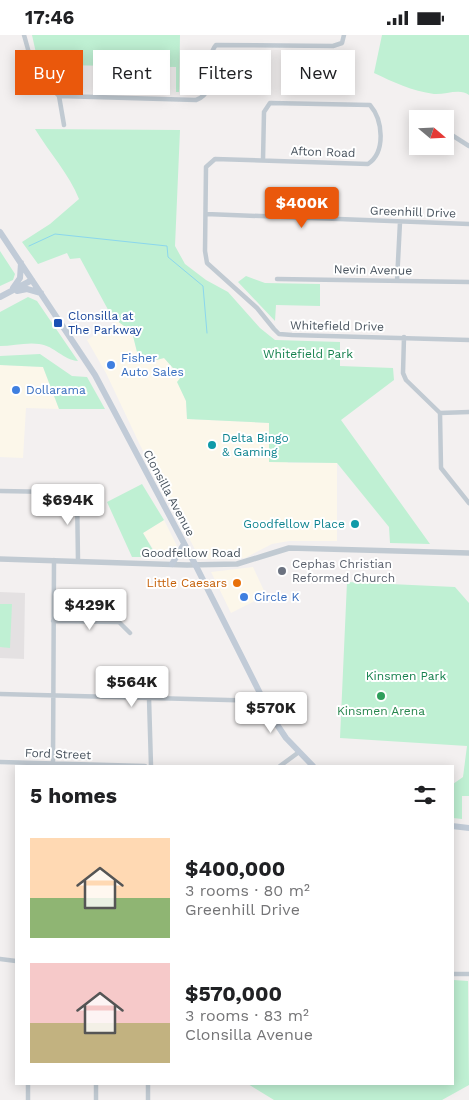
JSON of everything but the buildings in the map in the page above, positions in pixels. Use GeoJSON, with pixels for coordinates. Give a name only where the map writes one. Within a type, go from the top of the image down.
{"type":"FeatureCollection","features":[{"type":"Feature","properties":{"kind":"main road","name":"Clonsilla Avenue"},"geometry":{"type":"LineString","coordinates":[[0,232],[95,375],[196,564],[277,724],[312,765]]}},
{"type":"Feature","properties":{"kind":"main road"},"geometry":{"type":"LineString","coordinates":[[8,293],[20,278],[21,262]]}},
{"type":"Feature","properties":{"kind":"main road"},"geometry":{"type":"LineString","coordinates":[[0,297],[32,280]]}},
{"type":"Feature","properties":{"kind":"main road"},"geometry":{"type":"LineString","coordinates":[[8,293],[27,289],[41,293]]}},
{"type":"Feature","properties":{"kind":"main road"},"geometry":{"type":"LineString","coordinates":[[172,564],[184,543]]}},
{"type":"Feature","properties":{"kind":"main road"},"geometry":{"type":"LineString","coordinates":[[454,826],[469,828]]}},
{"type":"Feature","properties":{"kind":"street"},"geometry":{"type":"LineString","coordinates":[[24,35],[34,71],[59,96],[64,125]]}},
{"type":"Feature","properties":{"kind":"street"},"geometry":{"type":"LineString","coordinates":[[59,96],[196,100],[202,98],[207,93],[210,51],[216,45],[334,46],[342,43],[344,35]]}},
{"type":"Feature","properties":{"kind":"street","name":"Afton Road"},"geometry":{"type":"LineString","coordinates":[[206,260],[206,167],[214,159],[368,164],[375,159],[379,150],[379,118],[370,105],[270,103],[264,112],[263,160]]}},
{"type":"Feature","properties":{"kind":"street"},"geometry":{"type":"LineString","coordinates":[[454,136],[469,146]]}},
{"type":"Feature","properties":{"kind":"street","name":"Greenhill Drive"},"geometry":{"type":"LineString","coordinates":[[206,214],[469,223]]}},
{"type":"Feature","properties":{"kind":"street"},"geometry":{"type":"LineString","coordinates":[[397,281],[400,222]]}},
{"type":"Feature","properties":{"kind":"street","name":"Whitefield Drive"},"geometry":{"type":"LineString","coordinates":[[206,260],[257,307],[279,334],[469,340]]}},
{"type":"Feature","properties":{"kind":"street","name":"Nevin Avenue"},"geometry":{"type":"LineString","coordinates":[[277,279],[469,282]]}},
{"type":"Feature","properties":{"kind":"street"},"geometry":{"type":"LineString","coordinates":[[404,337],[403,373],[406,380],[440,413],[441,468],[469,503]]}},
{"type":"Feature","properties":{"kind":"street"},"geometry":{"type":"LineString","coordinates":[[440,413],[469,412]]}},
{"type":"Feature","properties":{"kind":"street"},"geometry":{"type":"LineString","coordinates":[[73,487],[77,492],[78,561]]}},
{"type":"Feature","properties":{"kind":"street"},"geometry":{"type":"LineString","coordinates":[[0,491],[56,492]]}},
{"type":"Feature","properties":{"kind":"street","name":"Goodfellow Road"},"geometry":{"type":"LineString","coordinates":[[0,559],[196,564],[244,563],[273,551],[289,548],[469,553]]}},
{"type":"Feature","properties":{"kind":"street"},"geometry":{"type":"LineString","coordinates":[[53,765],[54,560]]}},
{"type":"Feature","properties":{"kind":"street"},"geometry":{"type":"LineString","coordinates":[[53,621],[119,622],[130,633]]}},
{"type":"Feature","properties":{"kind":"street"},"geometry":{"type":"LineString","coordinates":[[0,695],[265,701]]}},
{"type":"Feature","properties":{"kind":"street"},"geometry":{"type":"LineString","coordinates":[[149,699],[151,765]]}},
{"type":"Feature","properties":{"kind":"street"},"geometry":{"type":"LineString","coordinates":[[281,765],[299,752]]}},
{"type":"Feature","properties":{"kind":"street","name":"Ford Street"},"geometry":{"type":"LineString","coordinates":[[0,762],[53,765]]}},
{"type":"Feature","properties":{"kind":"street"},"geometry":{"type":"LineString","coordinates":[[0,959],[15,961]]}},
{"type":"Feature","properties":{"kind":"street"},"geometry":{"type":"LineString","coordinates":[[454,974],[469,974]]}},
{"type":"Feature","properties":{"kind":"street"},"geometry":{"type":"LineString","coordinates":[[28,1085],[28,1100]]}},
{"type":"Feature","properties":{"kind":"street"},"geometry":{"type":"LineString","coordinates":[[96,1085],[96,1100]]}},
{"type":"Feature","properties":{"kind":"street"},"geometry":{"type":"LineString","coordinates":[[148,1085],[148,1100]]}},
{"type":"Feature","properties":{"kind":"shaded area"},"geometry":{"type":"Polygon","coordinates":[[[117,321],[132,332],[140,364],[164,358],[181,377],[178,382],[186,401],[187,419],[269,423],[288,463],[337,463],[337,541],[289,541],[272,544],[245,558],[200,559],[140,445],[106,373],[87,340],[117,321]]]}},
{"type":"Feature","properties":{"kind":"shaded area"},"geometry":{"type":"Polygon","coordinates":[[[0,365],[43,367],[59,409],[26,408],[23,458],[0,457],[0,365]]]}},
{"type":"Feature","properties":{"kind":"shaded area"},"geometry":{"type":"Polygon","coordinates":[[[164,520],[177,546],[166,553],[155,552],[143,533],[164,520]]]}},
{"type":"Feature","properties":{"kind":"shaded area"},"geometry":{"type":"Polygon","coordinates":[[[253,567],[266,595],[231,613],[211,572],[253,567]]]}},
{"type":"Feature","properties":{"kind":"shaded area"},"geometry":{"type":"Polygon","coordinates":[[[0,592],[25,593],[24,659],[0,658],[0,592]]]}},
{"type":"Feature","properties":{"kind":"green space"},"geometry":{"type":"Polygon","coordinates":[[[32,35],[180,35],[179,92],[176,92],[176,67],[170,67],[170,50],[93,50],[93,66],[83,65],[83,50],[35,50],[32,35]]]}},
{"type":"Feature","properties":{"kind":"green space"},"geometry":{"type":"Polygon","coordinates":[[[382,35],[469,35],[469,95],[461,92],[426,93],[403,86],[374,73],[382,35]]]}},
{"type":"Feature","properties":{"kind":"green space","name":"Whitefield Park"},"geometry":{"type":"Polygon","coordinates":[[[35,129],[180,130],[175,246],[185,264],[206,280],[228,292],[260,328],[275,340],[340,342],[340,366],[393,368],[394,380],[341,420],[430,544],[390,543],[389,527],[337,463],[269,462],[269,423],[187,419],[186,401],[177,382],[181,377],[164,358],[140,364],[132,332],[112,317],[80,258],[70,259],[67,253],[38,264],[22,242],[50,224],[79,199],[64,172],[35,129]]]}},
{"type":"Feature","properties":{"kind":"green space"},"geometry":{"type":"Polygon","coordinates":[[[0,251],[15,274],[13,280],[0,286],[0,251]]]}},
{"type":"Feature","properties":{"kind":"green space"},"geometry":{"type":"Polygon","coordinates":[[[246,276],[265,283],[320,284],[320,306],[276,305],[275,321],[238,282],[246,276]]]}},
{"type":"Feature","properties":{"kind":"green space"},"geometry":{"type":"Polygon","coordinates":[[[28,297],[37,301],[78,361],[68,358],[45,345],[30,343],[0,346],[0,312],[28,297]]]}},
{"type":"Feature","properties":{"kind":"green space"},"geometry":{"type":"Polygon","coordinates":[[[40,354],[72,376],[87,377],[105,409],[59,409],[43,367],[0,365],[0,356],[40,354]]]}},
{"type":"Feature","properties":{"kind":"green space"},"geometry":{"type":"Polygon","coordinates":[[[142,484],[164,520],[143,533],[157,557],[132,557],[107,502],[142,484]]]}},
{"type":"Feature","properties":{"kind":"green space","name":"Kinsmen Park"},"geometry":{"type":"Polygon","coordinates":[[[347,582],[455,587],[469,603],[469,796],[462,796],[462,819],[454,818],[454,783],[463,777],[467,746],[340,738],[347,582]]]}},
{"type":"Feature","properties":{"kind":"green space"},"geometry":{"type":"Polygon","coordinates":[[[0,604],[12,604],[10,648],[0,647],[0,604]]]}},
{"type":"Feature","properties":{"kind":"green space"},"geometry":{"type":"Polygon","coordinates":[[[454,980],[468,981],[469,1085],[442,1100],[274,1100],[250,1085],[454,1085],[454,980]]]}},
{"type":"Feature","properties":{"kind":"waterway"},"geometry":{"type":"LineString","coordinates":[[29,246],[55,234],[167,246],[168,257],[203,286],[207,333]]}},
{"type":"Feature","properties":{"kind":"place","name":"Clonsilla at The Parkway"},"geometry":{"type":"Point","coordinates":[58,323]}},
{"type":"Feature","properties":{"kind":"place","name":"Fisher Auto Sales"},"geometry":{"type":"Point","coordinates":[111,365]}},
{"type":"Feature","properties":{"kind":"place","name":"Dollarama"},"geometry":{"type":"Point","coordinates":[16,390]}},
{"type":"Feature","properties":{"kind":"place","name":"Delta Bingo & Gaming"},"geometry":{"type":"Point","coordinates":[212,445]}},
{"type":"Feature","properties":{"kind":"place","name":"Goodfellow Place"},"geometry":{"type":"Point","coordinates":[355,524]}},
{"type":"Feature","properties":{"kind":"place","name":"Cephas Christian Reformed Church"},"geometry":{"type":"Point","coordinates":[282,571]}},
{"type":"Feature","properties":{"kind":"place","name":"Little Caesars"},"geometry":{"type":"Point","coordinates":[237,583]}},
{"type":"Feature","properties":{"kind":"place","name":"Circle K"},"geometry":{"type":"Point","coordinates":[244,597]}},
{"type":"Feature","properties":{"kind":"place","name":"Kinsmen Arena"},"geometry":{"type":"Point","coordinates":[381,696]}}]}
